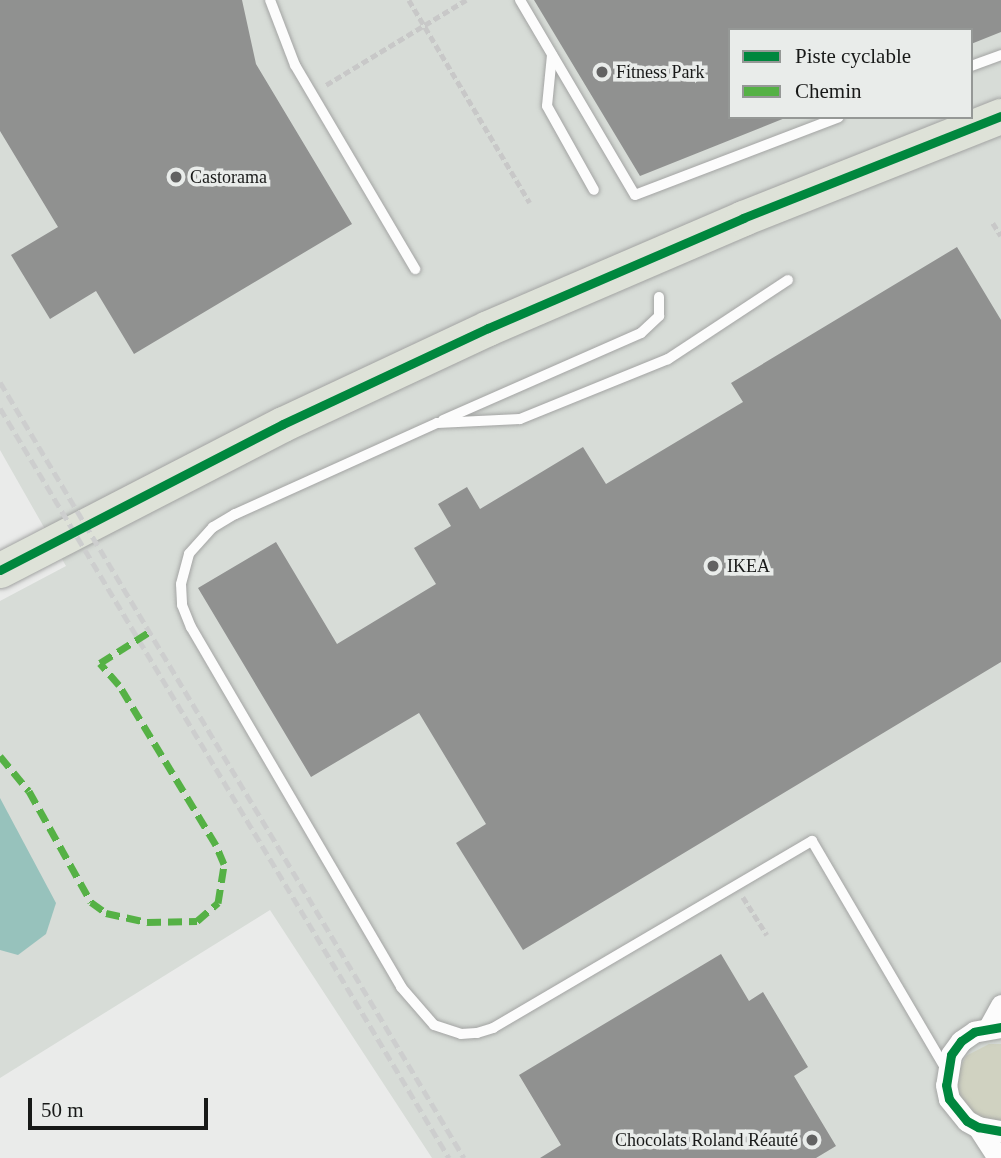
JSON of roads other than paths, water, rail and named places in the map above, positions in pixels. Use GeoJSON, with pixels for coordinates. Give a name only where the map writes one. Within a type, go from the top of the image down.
{"type":"FeatureCollection","features":[{"type":"Feature","properties":{"kind":"main road"},"geometry":{"type":"LineString","coordinates":[[0,570],[283,424],[488,328],[743,218],[1001,116]]}},
{"type":"Feature","properties":{"kind":"street"},"geometry":{"type":"LineString","coordinates":[[998,1158],[978,1128],[957,1112],[949,1099],[946,1070],[951,1055],[961,1041],[995,1027],[1001,1004]]}},
{"type":"Feature","properties":{"kind":"street"},"geometry":{"type":"LineString","coordinates":[[978,1128],[1001,1131]]}},
{"type":"Feature","properties":{"kind":"lane"},"geometry":{"type":"LineString","coordinates":[[270,0],[295,65],[415,268]]}},
{"type":"Feature","properties":{"kind":"lane"},"geometry":{"type":"LineString","coordinates":[[520,0],[635,195],[834,119]]}},
{"type":"Feature","properties":{"kind":"lane"},"geometry":{"type":"LineString","coordinates":[[552,55],[547,106],[594,190]]}},
{"type":"Feature","properties":{"kind":"lane"},"geometry":{"type":"LineString","coordinates":[[973,65],[1001,55]]}},
{"type":"Feature","properties":{"kind":"lane"},"geometry":{"type":"LineString","coordinates":[[437,423],[520,419],[668,359],[788,280]]}},
{"type":"Feature","properties":{"kind":"lane"},"geometry":{"type":"LineString","coordinates":[[659,297],[659,316],[641,333],[235,514],[213,527],[189,554],[181,584],[182,605],[191,627],[401,987],[434,1025],[461,1034],[493,1028],[812,841],[946,1070]]}},
{"type":"Feature","properties":{"kind":"water"},"geometry":{"type":"Polygon","coordinates":[[[0,798],[56,903],[46,934],[18,955],[0,950],[0,798]]]}},
{"type":"Feature","properties":{"kind":"railway"},"geometry":{"type":"LineString","coordinates":[[0,382],[464,1158]]}},
{"type":"Feature","properties":{"kind":"railway"},"geometry":{"type":"LineString","coordinates":[[0,408],[449,1158]]}},
{"type":"Feature","properties":{"kind":"place","name":"Fitness Park"},"geometry":{"type":"Point","coordinates":[602,72]}},
{"type":"Feature","properties":{"kind":"place","name":"Castorama"},"geometry":{"type":"Point","coordinates":[176,177]}},
{"type":"Feature","properties":{"kind":"place","name":"IKEA"},"geometry":{"type":"Point","coordinates":[713,566]}},
{"type":"Feature","properties":{"kind":"place","name":"Chocolats Roland Réauté"},"geometry":{"type":"Point","coordinates":[812,1140]}}]}
